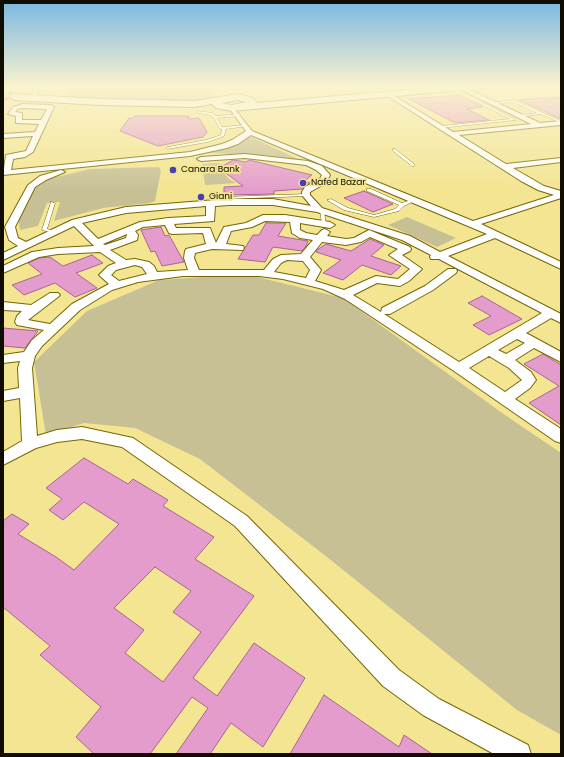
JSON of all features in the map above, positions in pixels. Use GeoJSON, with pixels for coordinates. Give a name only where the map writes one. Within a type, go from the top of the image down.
{"type":"FeatureCollection","features":[{"type":"Feature","properties":{"kind":"street"},"geometry":{"type":"LineString","coordinates":[[18,121],[43,122],[27,154],[6,157],[5,172],[190,154],[235,142],[248,129]]}},
{"type":"Feature","properties":{"kind":"street"},"geometry":{"type":"LineString","coordinates":[[242,121],[248,129],[473,224],[561,266]]}},
{"type":"Feature","properties":{"kind":"street"},"geometry":{"type":"LineString","coordinates":[[432,121],[524,179],[541,188],[561,195]]}},
{"type":"Feature","properties":{"kind":"street"},"geometry":{"type":"LineString","coordinates":[[530,121],[538,125]]}},
{"type":"Feature","properties":{"kind":"street"},"geometry":{"type":"LineString","coordinates":[[453,134],[561,123]]}},
{"type":"Feature","properties":{"kind":"street"},"geometry":{"type":"LineString","coordinates":[[3,136],[37,134]]}},
{"type":"Feature","properties":{"kind":"street"},"geometry":{"type":"LineString","coordinates":[[190,154],[196,159],[244,156],[308,163],[319,168],[326,175],[324,181],[308,189],[306,195],[300,199],[283,204]]}},
{"type":"Feature","properties":{"kind":"street"},"geometry":{"type":"LineString","coordinates":[[505,167],[561,160]]}},
{"type":"Feature","properties":{"kind":"street"},"geometry":{"type":"LineString","coordinates":[[25,246],[14,240],[11,234],[10,228],[17,212],[32,185],[43,178],[61,172],[66,165]]}},
{"type":"Feature","properties":{"kind":"street"},"geometry":{"type":"LineString","coordinates":[[306,195],[320,210]]}},
{"type":"Feature","properties":{"kind":"street"},"geometry":{"type":"LineString","coordinates":[[473,224],[561,195]]}},
{"type":"Feature","properties":{"kind":"street"},"geometry":{"type":"LineString","coordinates":[[3,257],[75,222],[126,210],[210,203],[251,202],[283,204],[320,210],[406,238],[440,254],[552,317]]}},
{"type":"Feature","properties":{"kind":"street"},"geometry":{"type":"LineString","coordinates":[[3,270],[36,254],[99,246],[130,240],[133,238],[133,235],[130,230],[140,225],[211,219],[210,203]]}},
{"type":"Feature","properties":{"kind":"street"},"geometry":{"type":"LineString","coordinates":[[215,246],[227,229],[249,225],[263,218],[295,220],[330,225],[303,258]]}},
{"type":"Feature","properties":{"kind":"street"},"geometry":{"type":"LineString","coordinates":[[295,220],[295,231],[297,234],[346,242],[357,240],[369,233],[406,249],[394,255],[417,269],[400,283],[376,279],[343,295]]}},
{"type":"Feature","properties":{"kind":"street"},"geometry":{"type":"LineString","coordinates":[[75,222],[99,246],[124,264]]}},
{"type":"Feature","properties":{"kind":"street"},"geometry":{"type":"LineString","coordinates":[[168,222],[172,231],[207,230],[215,246]]}},
{"type":"Feature","properties":{"kind":"street"},"geometry":{"type":"LineString","coordinates":[[494,235],[440,254],[434,258],[434,261],[452,271],[552,317]]}},
{"type":"Feature","properties":{"kind":"street"},"geometry":{"type":"LineString","coordinates":[[195,273],[189,258],[190,251],[215,246],[239,248]]}},
{"type":"Feature","properties":{"kind":"street"},"geometry":{"type":"LineString","coordinates":[[267,274],[277,261],[285,257],[303,258],[313,264],[316,270],[309,282]]}},
{"type":"Feature","properties":{"kind":"street"},"geometry":{"type":"LineString","coordinates":[[117,285],[105,275],[112,268],[124,264],[135,262],[145,264],[150,268],[153,276]]}},
{"type":"Feature","properties":{"kind":"street"},"geometry":{"type":"LineString","coordinates":[[386,311],[429,288],[452,271]]}},
{"type":"Feature","properties":{"kind":"street"},"geometry":{"type":"LineString","coordinates":[[30,444],[25,368],[28,356],[37,343],[76,307],[92,296],[117,285],[153,276],[195,273],[267,274],[327,287],[343,295],[459,368],[560,436]]}},
{"type":"Feature","properties":{"kind":"street"},"geometry":{"type":"LineString","coordinates":[[52,328],[21,322],[23,316],[54,295]]}},
{"type":"Feature","properties":{"kind":"street"},"geometry":{"type":"LineString","coordinates":[[3,306],[33,309]]}},
{"type":"Feature","properties":{"kind":"street"},"geometry":{"type":"LineString","coordinates":[[459,368],[517,333],[552,317]]}},
{"type":"Feature","properties":{"kind":"street"},"geometry":{"type":"LineString","coordinates":[[517,333],[561,358]]}},
{"type":"Feature","properties":{"kind":"street"},"geometry":{"type":"LineString","coordinates":[[506,360],[534,343]]}},
{"type":"Feature","properties":{"kind":"street"},"geometry":{"type":"LineString","coordinates":[[489,350],[506,360],[526,375],[529,380],[526,385],[505,399]]}},
{"type":"Feature","properties":{"kind":"street"},"geometry":{"type":"LineString","coordinates":[[3,359],[28,356]]}},
{"type":"Feature","properties":{"kind":"street"},"geometry":{"type":"LineString","coordinates":[[3,396],[26,392]]}},
{"type":"Feature","properties":{"kind":"street"},"geometry":{"type":"LineString","coordinates":[[3,459],[30,444],[57,436],[82,433],[127,442],[241,521],[260,538],[360,647],[391,678],[431,707],[519,754]]}},
{"type":"Feature","properties":{"kind":"lane"},"geometry":{"type":"LineString","coordinates":[[217,121],[221,128],[248,129]]}},
{"type":"Feature","properties":{"kind":"lane"},"geometry":{"type":"LineString","coordinates":[[441,127],[500,121]]}},
{"type":"Feature","properties":{"kind":"lane"},"geometry":{"type":"LineString","coordinates":[[175,156],[168,148],[208,141],[220,137],[224,128]]}},
{"type":"Feature","properties":{"kind":"lane"},"geometry":{"type":"LineString","coordinates":[[394,150],[413,165]]}},
{"type":"Feature","properties":{"kind":"lane"},"geometry":{"type":"LineString","coordinates":[[369,190],[402,205]]}},
{"type":"Feature","properties":{"kind":"lane"},"geometry":{"type":"LineString","coordinates":[[223,198],[306,195]]}},
{"type":"Feature","properties":{"kind":"lane"},"geometry":{"type":"LineString","coordinates":[[329,200],[346,209],[374,216],[396,210],[402,205],[414,200]]}},
{"type":"Feature","properties":{"kind":"lane"},"geometry":{"type":"LineString","coordinates":[[53,203],[44,230],[54,232]]}},
{"type":"Feature","properties":{"kind":"lane"},"geometry":{"type":"LineString","coordinates":[[320,210],[324,224]]}},
{"type":"Feature","properties":{"kind":"shaded area"},"geometry":{"type":"Polygon","coordinates":[[[249,136],[298,159],[266,155],[208,153],[232,146],[249,136]]]}},
{"type":"Feature","properties":{"kind":"shaded area"},"geometry":{"type":"Polygon","coordinates":[[[217,163],[236,168],[237,172],[225,174],[229,179],[236,183],[205,185],[202,164],[217,163]]]}},
{"type":"Feature","properties":{"kind":"shaded area"},"geometry":{"type":"Polygon","coordinates":[[[159,167],[161,171],[155,201],[150,203],[103,208],[54,221],[60,202],[47,203],[38,226],[20,230],[18,217],[39,181],[90,169],[159,167]]]}},
{"type":"Feature","properties":{"kind":"shaded area"},"geometry":{"type":"Polygon","coordinates":[[[407,217],[456,238],[437,247],[388,225],[407,217]]]}},
{"type":"Feature","properties":{"kind":"shaded area"},"geometry":{"type":"Polygon","coordinates":[[[245,274],[343,298],[505,415],[561,453],[561,735],[517,710],[327,557],[200,459],[135,428],[84,423],[46,435],[34,362],[87,311],[159,280],[245,274]]]}},
{"type":"Feature","properties":{"kind":"building"},"geometry":{"type":"Polygon","coordinates":[[[127,121],[201,121],[207,132],[203,137],[158,146],[120,131],[127,121]]]}},
{"type":"Feature","properties":{"kind":"building"},"geometry":{"type":"Polygon","coordinates":[[[452,121],[474,121],[455,123],[452,121]]]}},
{"type":"Feature","properties":{"kind":"building"},"geometry":{"type":"Polygon","coordinates":[[[233,160],[246,162],[249,160],[312,175],[304,181],[310,183],[302,189],[274,191],[274,194],[224,195],[224,187],[243,186],[219,168],[233,160]]]}},
{"type":"Feature","properties":{"kind":"building"},"geometry":{"type":"Polygon","coordinates":[[[364,191],[393,204],[373,212],[344,198],[364,191]]]}},
{"type":"Feature","properties":{"kind":"building"},"geometry":{"type":"Polygon","coordinates":[[[266,223],[286,223],[278,236],[308,241],[306,246],[302,251],[273,247],[265,262],[238,259],[253,235],[259,235],[266,223]]]}},
{"type":"Feature","properties":{"kind":"building"},"geometry":{"type":"Polygon","coordinates":[[[161,227],[165,236],[169,235],[184,262],[162,266],[155,251],[151,252],[141,230],[161,227]]]}},
{"type":"Feature","properties":{"kind":"building"},"geometry":{"type":"Polygon","coordinates":[[[370,239],[384,245],[371,256],[401,266],[391,275],[362,265],[343,280],[323,273],[341,260],[316,252],[317,250],[326,244],[351,251],[370,239]]]}},
{"type":"Feature","properties":{"kind":"building"},"geometry":{"type":"Polygon","coordinates":[[[92,255],[103,263],[76,273],[97,288],[75,297],[55,283],[24,295],[12,285],[42,274],[28,263],[39,258],[50,257],[63,266],[92,255]]]}},
{"type":"Feature","properties":{"kind":"building"},"geometry":{"type":"Polygon","coordinates":[[[482,296],[522,319],[489,335],[473,325],[491,316],[468,303],[482,296]]]}},
{"type":"Feature","properties":{"kind":"building"},"geometry":{"type":"Polygon","coordinates":[[[3,328],[38,331],[25,348],[3,346],[3,328]]]}},
{"type":"Feature","properties":{"kind":"building"},"geometry":{"type":"Polygon","coordinates":[[[543,354],[561,365],[561,425],[529,403],[559,386],[524,364],[543,354]]]}},
{"type":"Feature","properties":{"kind":"building"},"geometry":{"type":"Polygon","coordinates":[[[84,458],[128,484],[133,479],[168,500],[163,506],[214,537],[195,559],[254,596],[193,678],[217,696],[254,643],[305,678],[263,747],[231,723],[210,754],[176,754],[208,708],[192,697],[150,754],[94,754],[76,737],[101,707],[40,655],[50,646],[3,607],[3,521],[12,514],[29,524],[18,534],[56,557],[74,570],[119,524],[84,502],[63,520],[49,510],[62,499],[46,488],[84,458]],[[155,567],[114,608],[144,630],[125,653],[163,682],[201,632],[173,612],[191,591],[155,567]]]}},
{"type":"Feature","properties":{"kind":"building"},"geometry":{"type":"Polygon","coordinates":[[[324,695],[399,747],[404,735],[432,754],[290,754],[324,695]]]}},
{"type":"Feature","properties":{"kind":"place","name":"Canara Bank"},"geometry":{"type":"Point","coordinates":[173,170]}},
{"type":"Feature","properties":{"kind":"place","name":"Nafed Bazar"},"geometry":{"type":"Point","coordinates":[303,183]}},
{"type":"Feature","properties":{"kind":"place","name":"Giani"},"geometry":{"type":"Point","coordinates":[201,197]}}]}
